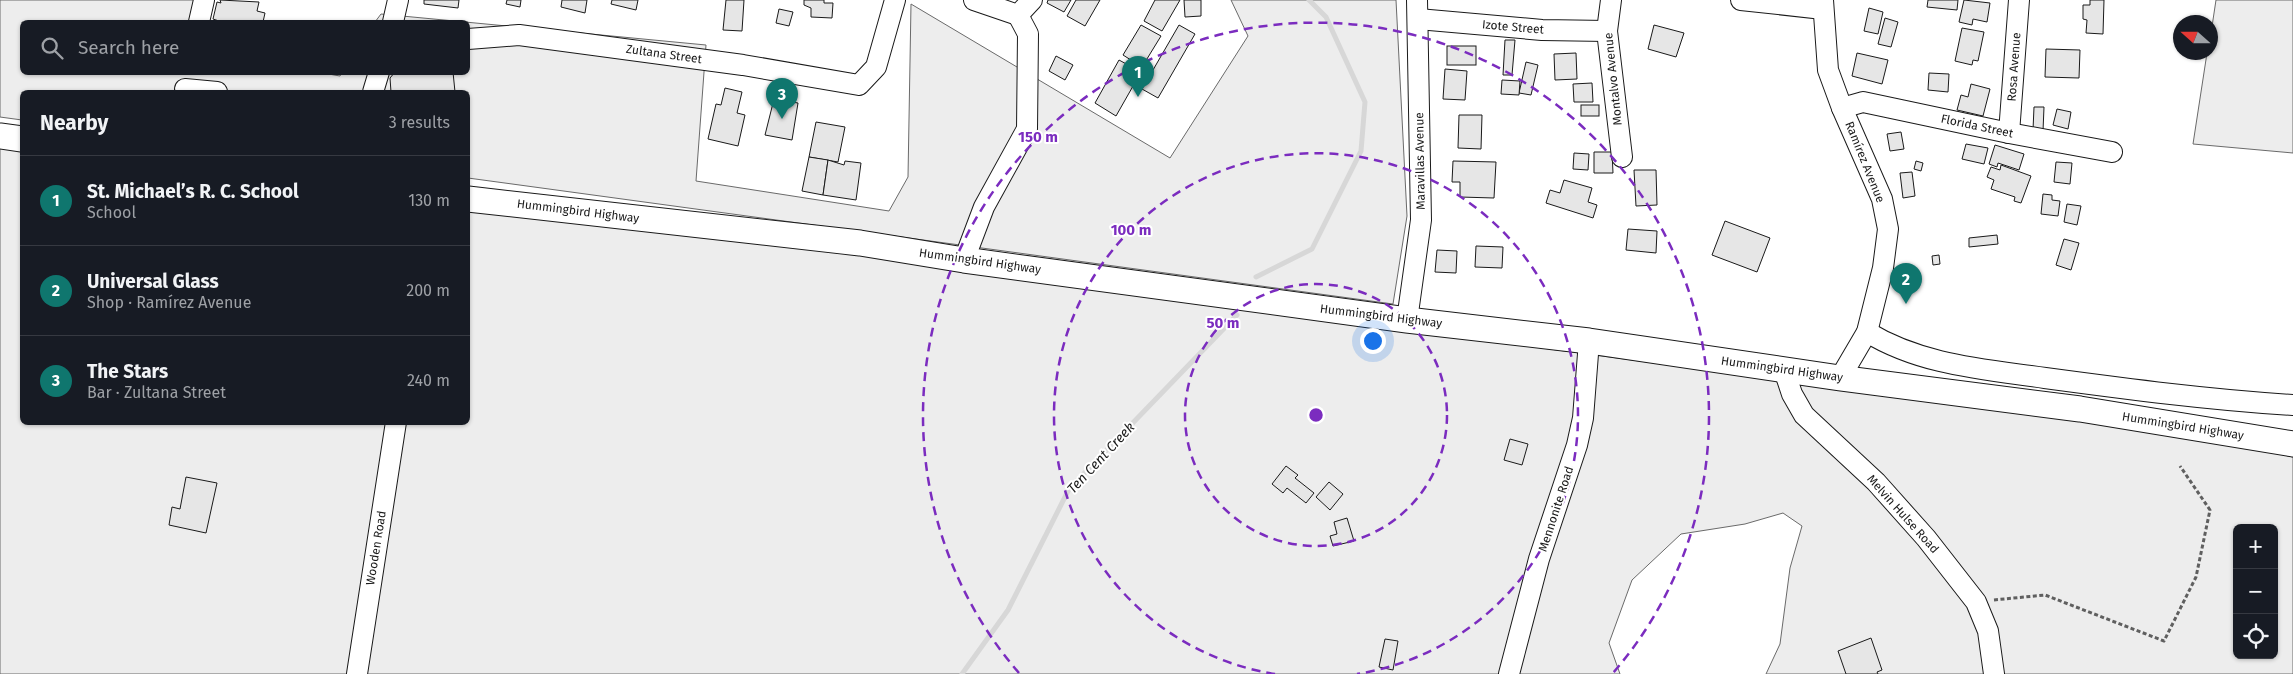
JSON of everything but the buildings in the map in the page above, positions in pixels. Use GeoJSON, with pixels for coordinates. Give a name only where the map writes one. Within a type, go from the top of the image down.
{"type":"FeatureCollection","features":[{"type":"Feature","properties":{"kind":"main road"},"geometry":{"type":"LineString","coordinates":[[0,136],[20,139]]}},
{"type":"Feature","properties":{"kind":"main road","name":"Hummingbird Highway"},"geometry":{"type":"LineString","coordinates":[[470,198],[860,243],[964,260],[1407,320],[1588,341],[1840,378],[2080,410],[2293,444]]}},
{"type":"Feature","properties":{"kind":"street"},"geometry":{"type":"LineString","coordinates":[[199,20],[204,0]]}},
{"type":"Feature","properties":{"kind":"street"},"geometry":{"type":"LineString","coordinates":[[393,20],[398,0]]}},
{"type":"Feature","properties":{"kind":"street","name":"Zultana Street"},"geometry":{"type":"LineString","coordinates":[[470,38],[519,35],[743,65],[859,85],[876,67],[895,0]]}},
{"type":"Feature","properties":{"kind":"street"},"geometry":{"type":"LineString","coordinates":[[964,260],[984,207],[1027,129],[1028,34],[1018,15],[974,0]]}},
{"type":"Feature","properties":{"kind":"street"},"geometry":{"type":"LineString","coordinates":[[1018,15],[1032,0]]}},
{"type":"Feature","properties":{"kind":"street","name":"Montalvo Avenue"},"geometry":{"type":"LineString","coordinates":[[1611,0],[1607,31],[1622,157]]}},
{"type":"Feature","properties":{"kind":"street"},"geometry":{"type":"LineString","coordinates":[[1741,0],[1823,5]]}},
{"type":"Feature","properties":{"kind":"street","name":"Rosa Avenue"},"geometry":{"type":"LineString","coordinates":[[2009,133],[2019,0]]}},
{"type":"Feature","properties":{"kind":"street","name":"Ramírez Avenue"},"geometry":{"type":"LineString","coordinates":[[1823,5],[1828,70],[1842,108],[1882,199],[1888,229],[1883,268],[1867,332],[1840,378]]}},
{"type":"Feature","properties":{"kind":"street","name":"Izote Street"},"geometry":{"type":"LineString","coordinates":[[1418,10],[1542,30],[1607,31]]}},
{"type":"Feature","properties":{"kind":"street","name":"Maravillas Avenue"},"geometry":{"type":"LineString","coordinates":[[1407,320],[1421,220],[1418,10]]}},
{"type":"Feature","properties":{"kind":"street"},"geometry":{"type":"LineString","coordinates":[[374,90],[379,75]]}},
{"type":"Feature","properties":{"kind":"street"},"geometry":{"type":"LineString","coordinates":[[184,85],[208,90]]}},
{"type":"Feature","properties":{"kind":"street","name":"Florida Street"},"geometry":{"type":"LineString","coordinates":[[1842,108],[1863,102],[2009,133],[2112,152]]}},
{"type":"Feature","properties":{"kind":"street"},"geometry":{"type":"LineString","coordinates":[[1867,332],[1889,345],[1958,366],[2106,387],[2293,405]]}},
{"type":"Feature","properties":{"kind":"street","name":"Mennonite Road"},"geometry":{"type":"LineString","coordinates":[[1509,674],[1539,560],[1584,418],[1588,341]]}},
{"type":"Feature","properties":{"kind":"street","name":"Melvin Hulse Road"},"geometry":{"type":"LineString","coordinates":[[1784,370],[1792,394],[1804,415],[1876,482],[1926,538],[1976,602],[1988,631],[1994,674]]}},
{"type":"Feature","properties":{"kind":"street","name":"Wooden Road"},"geometry":{"type":"LineString","coordinates":[[357,674],[396,425]]}},
{"type":"Feature","properties":{"kind":"path"},"geometry":{"type":"LineString","coordinates":[[1976,602],[2045,596],[2164,641],[2196,576],[2210,510],[2180,466]]}},
{"type":"Feature","properties":{"kind":"shaded area"},"geometry":{"type":"Polygon","coordinates":[[[0,0],[208,0],[203,20],[20,20],[20,75],[470,75],[470,22],[706,45],[696,181],[889,211],[908,177],[911,4],[1170,158],[1248,36],[1231,0],[1396,0],[1407,216],[1393,304],[470,178],[470,90],[20,90],[20,120],[0,117],[0,0]]]}},
{"type":"Feature","properties":{"kind":"shaded area"},"geometry":{"type":"Polygon","coordinates":[[[2216,0],[2293,0],[2293,153],[2193,144],[2206,60],[2218,60],[2218,15],[2214,15],[2216,0]]]}},
{"type":"Feature","properties":{"kind":"shaded area"},"geometry":{"type":"Polygon","coordinates":[[[381,14],[444,20],[376,20],[381,14]]]}},
{"type":"Feature","properties":{"kind":"shaded area"},"geometry":{"type":"Polygon","coordinates":[[[0,139],[20,142],[20,425],[470,425],[470,200],[1385,327],[2081,420],[2252,448],[2293,457],[2293,674],[1766,674],[1780,644],[1790,568],[1802,526],[1783,513],[1745,524],[1681,534],[1632,580],[1609,643],[1620,674],[0,674],[0,139]]]}},
{"type":"Feature","properties":{"kind":"waterway","name":"Ten Cent Creek"},"geometry":{"type":"LineString","coordinates":[[1256,277],[1312,249],[1361,151],[1365,102],[1326,17],[1309,0]]}},
{"type":"Feature","properties":{"kind":"waterway","name":"Ten Cent Creek"},"geometry":{"type":"LineString","coordinates":[[962,674],[1008,610],[1069,489],[1237,315]]}},
{"type":"Feature","properties":{"kind":"place","name":"St. Michael’s R. C. School"},"geometry":{"type":"Point","coordinates":[1138,97]}},
{"type":"Feature","properties":{"kind":"place","name":"The Stars"},"geometry":{"type":"Point","coordinates":[782,119]}},
{"type":"Feature","properties":{"kind":"place","name":"Universal Glass"},"geometry":{"type":"Point","coordinates":[1906,304]}}]}
